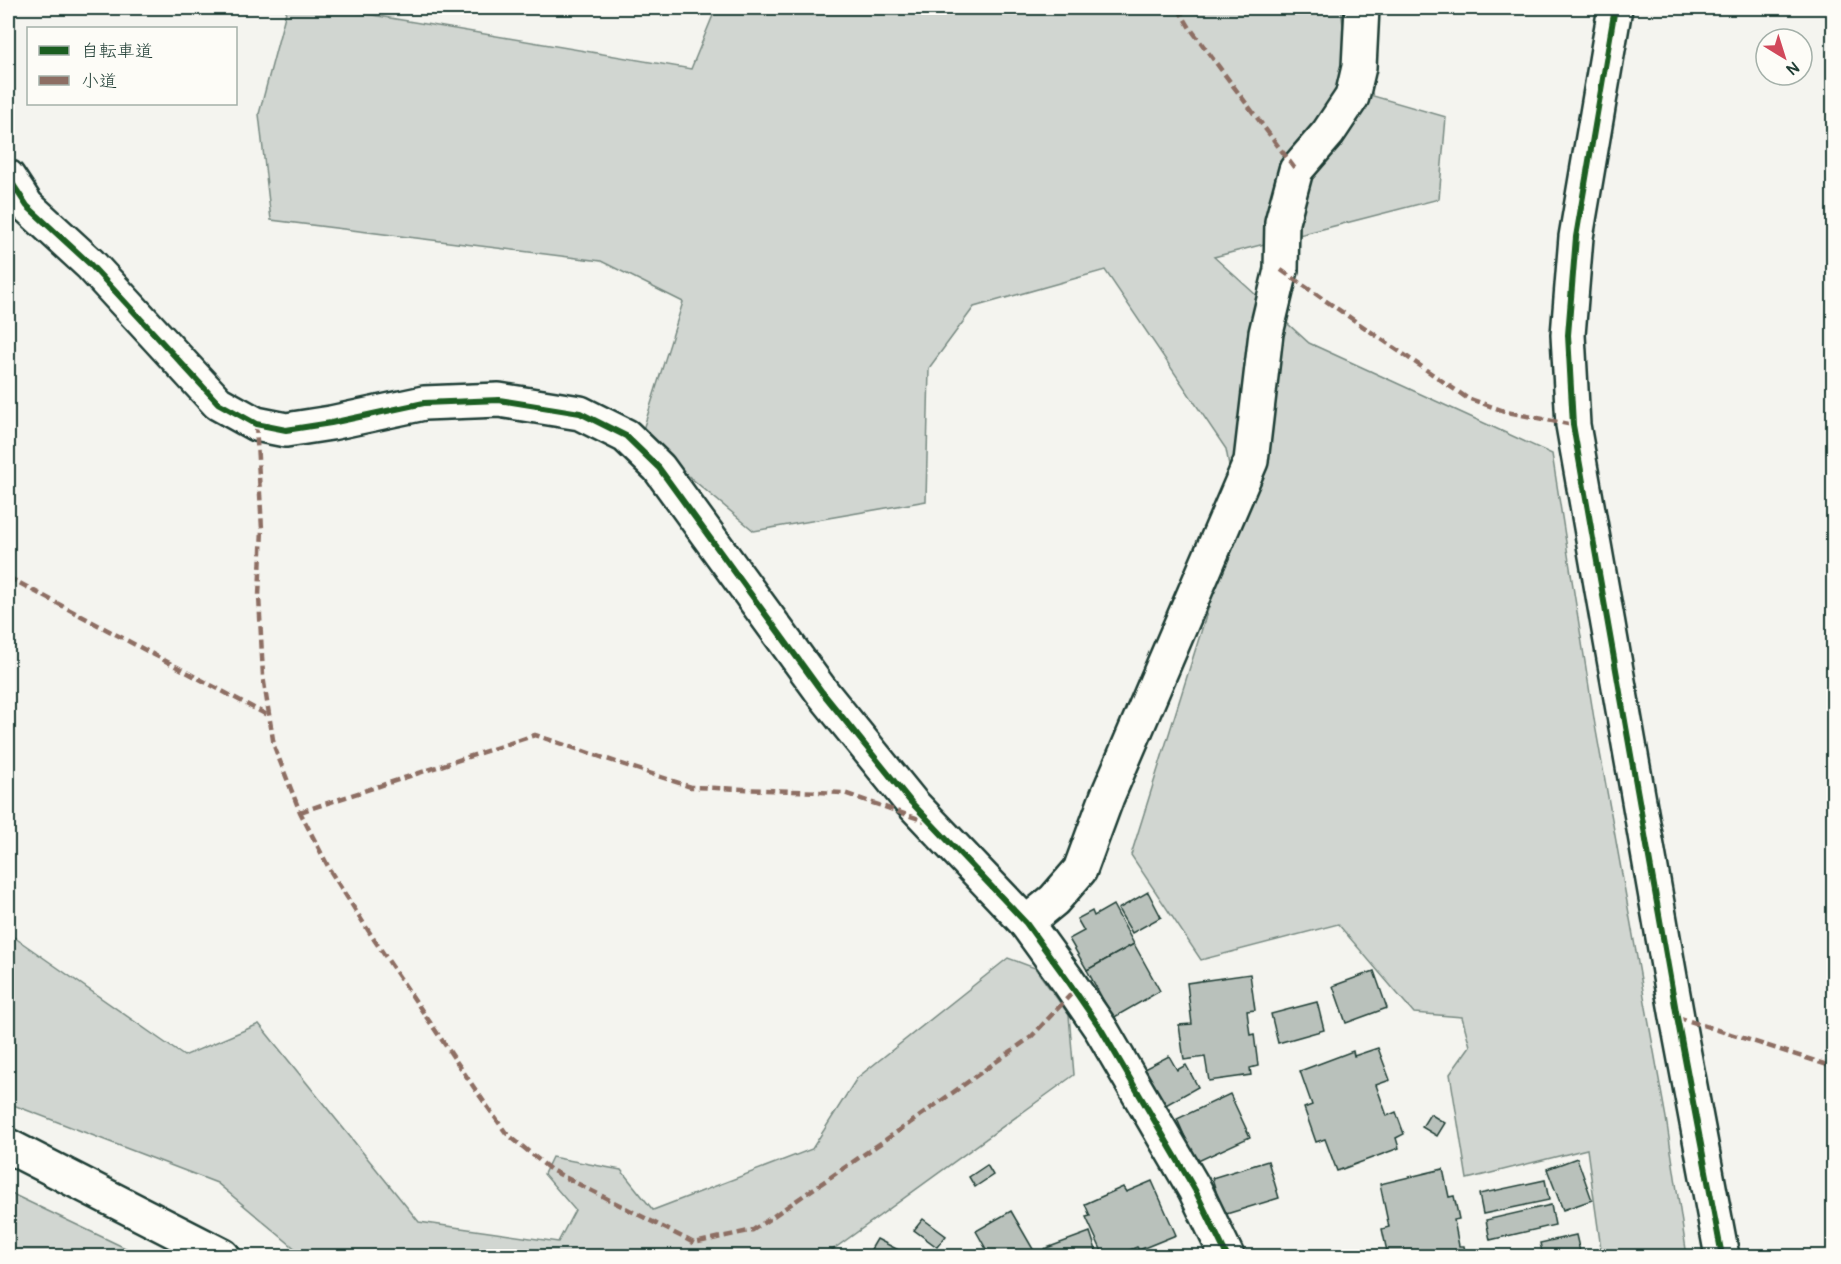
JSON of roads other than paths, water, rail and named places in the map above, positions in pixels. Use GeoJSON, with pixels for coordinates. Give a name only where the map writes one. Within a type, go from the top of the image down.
{"type":"FeatureCollection","features":[{"type":"Feature","properties":{"kind":"street"},"geometry":{"type":"LineString","coordinates":[[1026,923],[1054,900],[1080,870],[1107,797],[1251,460],[1266,333],[1281,270],[1282,222],[1296,170],[1328,134],[1352,97],[1359,67],[1362,8]]}},
{"type":"Feature","properties":{"kind":"street"},"geometry":{"type":"LineString","coordinates":[[1615,8],[1576,237],[1568,335],[1573,425],[1675,1005],[1722,1257]]}},
{"type":"Feature","properties":{"kind":"street"},"geometry":{"type":"LineString","coordinates":[[8,177],[27,206],[90,264],[218,403],[256,424],[286,430],[424,404],[499,400],[580,412],[626,436],[659,468],[822,692],[911,802],[1026,923],[1075,990],[1141,1095],[1195,1190],[1227,1257]]}},
{"type":"Feature","properties":{"kind":"street"},"geometry":{"type":"LineString","coordinates":[[8,1146],[223,1257]]}}]}
